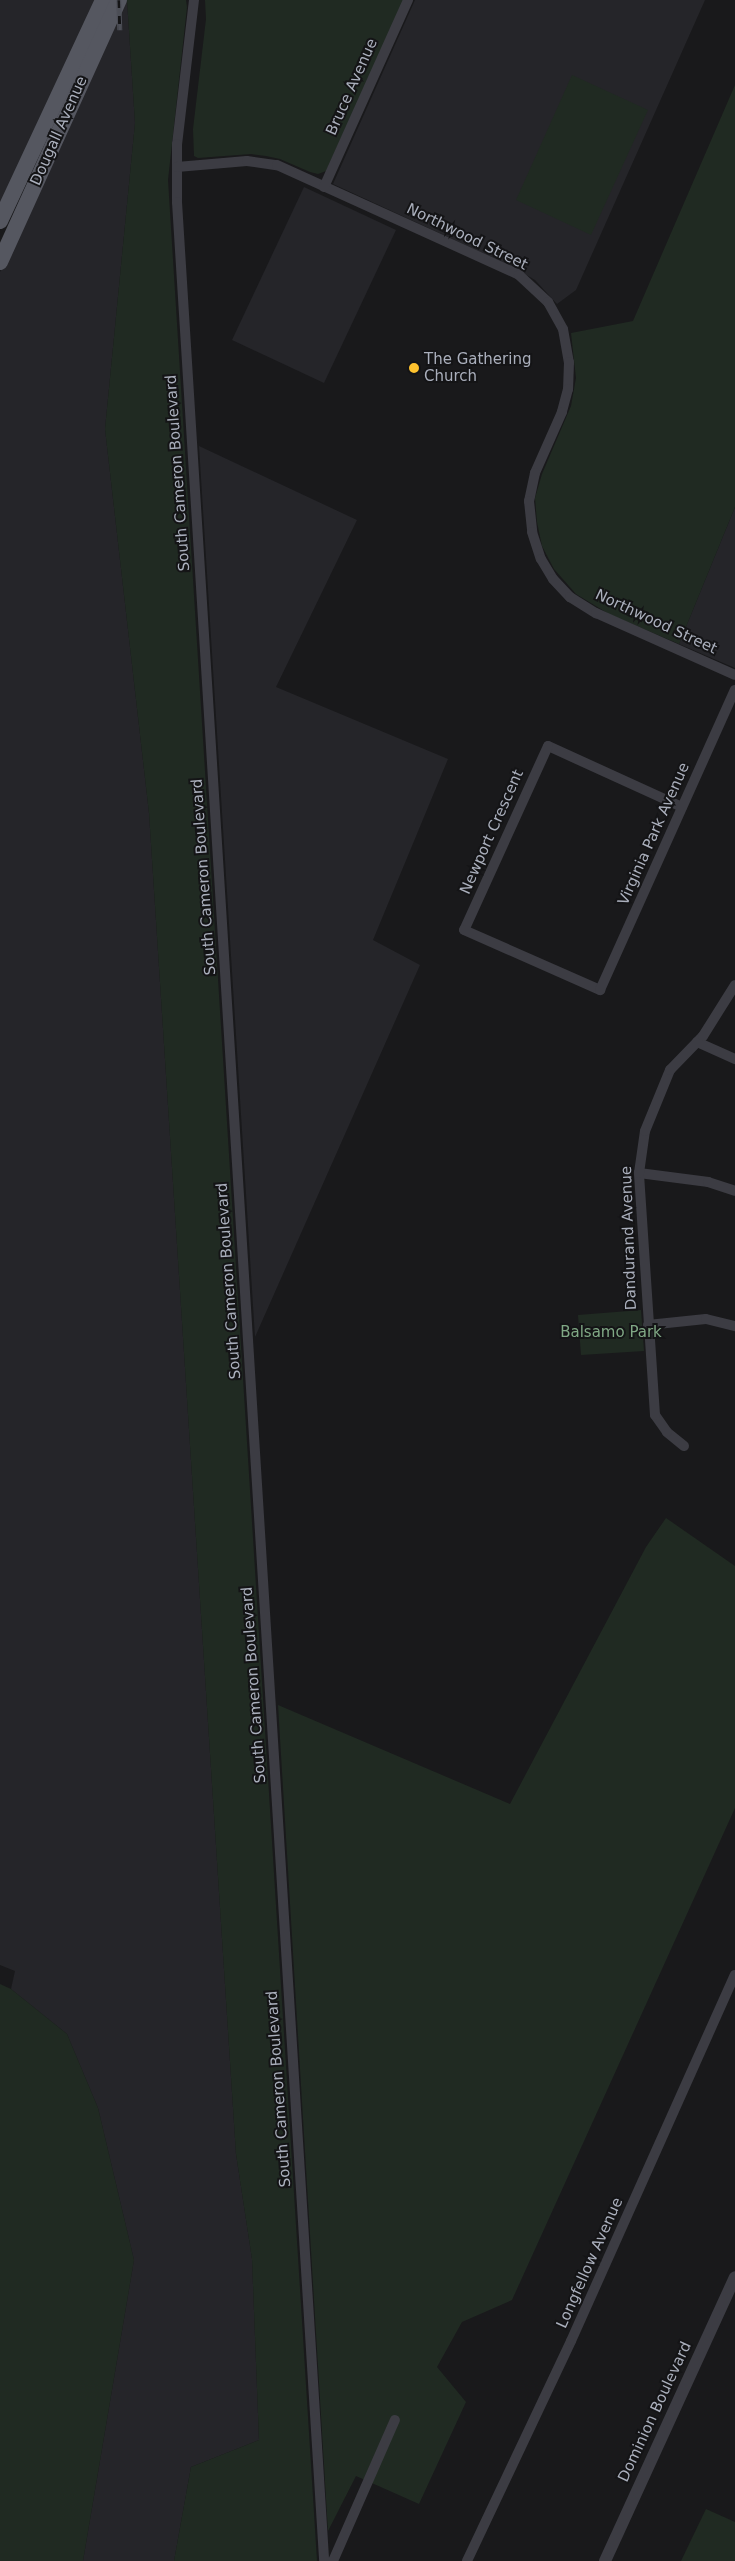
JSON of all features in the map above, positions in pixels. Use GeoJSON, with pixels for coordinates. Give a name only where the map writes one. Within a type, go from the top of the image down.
{"type":"FeatureCollection","features":[{"type":"Feature","properties":{"kind":"main road","name":"Dougall Avenue"},"geometry":{"type":"LineString","coordinates":[[0,221],[103,0]]}},
{"type":"Feature","properties":{"kind":"main road","name":"Dougall Avenue"},"geometry":{"type":"LineString","coordinates":[[0,262],[119,0]]}},
{"type":"Feature","properties":{"kind":"street","name":"South Cameron Boulevard"},"geometry":{"type":"LineString","coordinates":[[194,0],[177,144],[177,202],[324,2561]]}},
{"type":"Feature","properties":{"kind":"street","name":"Bruce Avenue"},"geometry":{"type":"LineString","coordinates":[[324,187],[408,0]]}},
{"type":"Feature","properties":{"kind":"street","name":"Northwood Street"},"geometry":{"type":"LineString","coordinates":[[177,167],[247,161],[277,165],[519,275],[548,302],[563,329],[569,362],[568,389],[562,412],[535,473],[530,501],[532,532],[541,559],[553,579],[570,597],[596,613],[735,675]]}},
{"type":"Feature","properties":{"kind":"street","name":"Virginia Park Avenue"},"geometry":{"type":"LineString","coordinates":[[600,990],[735,690]]}},
{"type":"Feature","properties":{"kind":"street","name":"Newport Crescent"},"geometry":{"type":"LineString","coordinates":[[600,990],[464,930],[548,746],[682,807]]}},
{"type":"Feature","properties":{"kind":"street","name":"Dandurand Avenue"},"geometry":{"type":"LineString","coordinates":[[684,1446],[667,1432],[655,1415],[639,1173],[645,1130],[657,1097],[670,1070],[703,1036],[735,985]]}},
{"type":"Feature","properties":{"kind":"street"},"geometry":{"type":"LineString","coordinates":[[697,1042],[735,1059]]}},
{"type":"Feature","properties":{"kind":"street"},"geometry":{"type":"LineString","coordinates":[[639,1173],[708,1182],[735,1191]]}},
{"type":"Feature","properties":{"kind":"street"},"geometry":{"type":"LineString","coordinates":[[648,1325],[706,1320],[735,1326]]}},
{"type":"Feature","properties":{"kind":"street","name":"Longfellow Avenue"},"geometry":{"type":"LineString","coordinates":[[467,2561],[571,2341],[735,1975]]}},
{"type":"Feature","properties":{"kind":"street","name":"Dominion Boulevard"},"geometry":{"type":"LineString","coordinates":[[605,2561],[735,2276]]}},
{"type":"Feature","properties":{"kind":"street"},"geometry":{"type":"LineString","coordinates":[[333,2561],[395,2420]]}},
{"type":"Feature","properties":{"kind":"shaded area"},"geometry":{"type":"Polygon","coordinates":[[[0,0],[96,0],[0,212],[0,0]]]}},
{"type":"Feature","properties":{"kind":"shaded area"},"geometry":{"type":"Polygon","coordinates":[[[124,0],[127,0],[135,123],[105,429],[149,813],[236,2154],[252,2259],[259,2440],[191,2467],[174,2561],[83,2561],[134,2260],[98,2108],[67,2034],[11,1989],[15,1971],[0,1965],[0,272],[124,0]]]}},
{"type":"Feature","properties":{"kind":"shaded area"},"geometry":{"type":"Polygon","coordinates":[[[415,0],[705,0],[576,290],[557,304],[535,280],[513,267],[333,184],[415,0]]]}},
{"type":"Feature","properties":{"kind":"shaded area"},"geometry":{"type":"Polygon","coordinates":[[[304,187],[396,230],[324,383],[232,340],[304,187]]]}},
{"type":"Feature","properties":{"kind":"shaded area"},"geometry":{"type":"Polygon","coordinates":[[[199,446],[357,520],[276,687],[448,759],[373,940],[420,965],[255,1337],[199,446]]]}},
{"type":"Feature","properties":{"kind":"shaded area"},"geometry":{"type":"Polygon","coordinates":[[[735,507],[735,668],[679,644],[735,507]]]}},
{"type":"Feature","properties":{"kind":"green space"},"geometry":{"type":"Polygon","coordinates":[[[127,0],[186,0],[187,7],[168,180],[317,2561],[174,2561],[191,2467],[259,2440],[252,2259],[236,2154],[149,813],[105,429],[135,123],[127,0]]]}},
{"type":"Feature","properties":{"kind":"green space"},"geometry":{"type":"Polygon","coordinates":[[[205,0],[404,0],[326,171],[318,174],[280,159],[251,154],[198,158],[194,156],[193,129],[206,19],[205,0]]]}},
{"type":"Feature","properties":{"kind":"green space"},"geometry":{"type":"Polygon","coordinates":[[[572,75],[648,110],[591,235],[516,200],[572,75]]]}},
{"type":"Feature","properties":{"kind":"green space"},"geometry":{"type":"Polygon","coordinates":[[[735,85],[735,507],[679,644],[609,614],[576,594],[554,569],[542,546],[535,498],[542,474],[571,406],[576,378],[571,333],[633,321],[735,85]]]}},
{"type":"Feature","properties":{"kind":"green space","name":"Balsamo Park"},"geometry":{"type":"Polygon","coordinates":[[[641,1310],[644,1351],[581,1355],[578,1315],[641,1310]]]}},
{"type":"Feature","properties":{"kind":"green space"},"geometry":{"type":"Polygon","coordinates":[[[666,1518],[735,1566],[735,1808],[512,2300],[462,2322],[437,2367],[466,2402],[419,2504],[356,2476],[328,2531],[278,1705],[510,1804],[646,1547],[666,1518]]]}},
{"type":"Feature","properties":{"kind":"green space"},"geometry":{"type":"Polygon","coordinates":[[[0,1984],[11,1989],[67,2034],[98,2108],[134,2260],[83,2561],[0,2561],[0,1984]]]}},
{"type":"Feature","properties":{"kind":"green space"},"geometry":{"type":"Polygon","coordinates":[[[706,2509],[735,2522],[735,2561],[681,2561],[706,2509]]]}},
{"type":"Feature","properties":{"kind":"railway"},"geometry":{"type":"LineString","coordinates":[[119,0],[120,30]]}},
{"type":"Feature","properties":{"kind":"place","name":"The Gathering Church"},"geometry":{"type":"Point","coordinates":[414,368]}}]}
